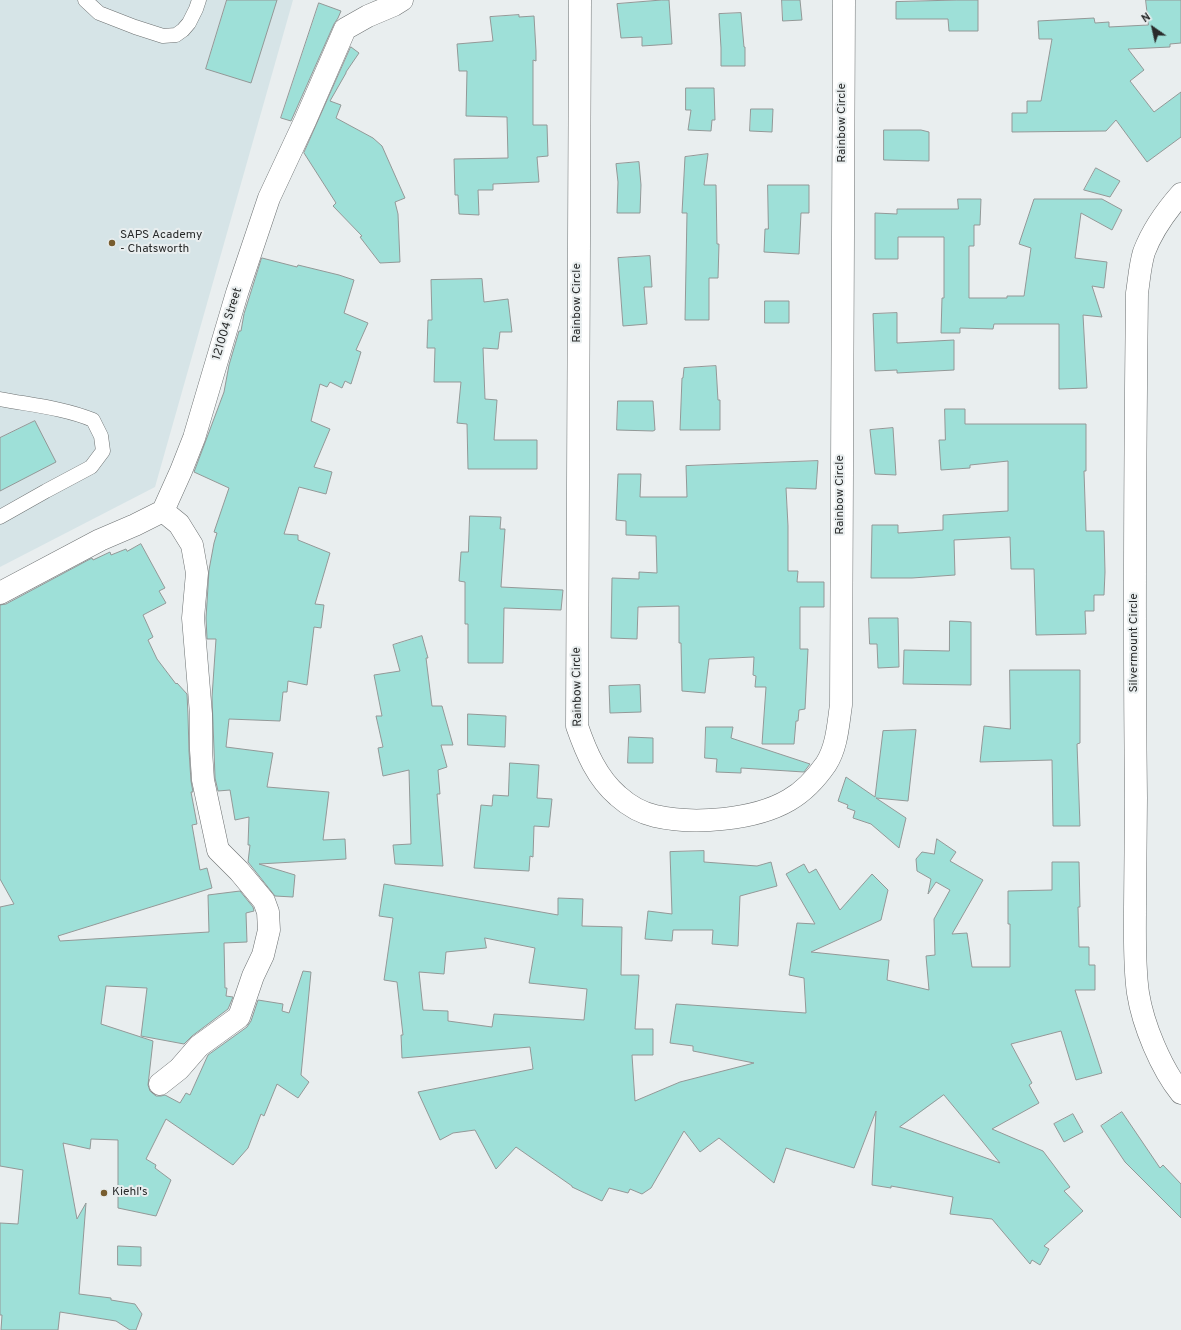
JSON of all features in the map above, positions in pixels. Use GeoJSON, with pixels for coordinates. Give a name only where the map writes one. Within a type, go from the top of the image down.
{"type":"FeatureCollection","features":[{"type":"Feature","properties":{"kind":"street","name":"121004 Street"},"geometry":{"type":"LineString","coordinates":[[163,511],[181,472],[194,438],[238,293],[269,198],[305,121],[345,29],[402,0]]}},
{"type":"Feature","properties":{"kind":"street","name":"Rainbow Circle"},"geometry":{"type":"LineString","coordinates":[[580,0],[581,63],[578,255],[577,726],[584,746],[595,768],[603,781],[618,796],[634,808],[654,816],[680,820],[746,816],[767,810],[790,800],[810,784],[827,764],[836,742],[841,706],[844,0]]}},
{"type":"Feature","properties":{"kind":"street","name":"Silvermount Circle"},"geometry":{"type":"LineString","coordinates":[[1181,194],[1171,205],[1156,228],[1144,253],[1137,293],[1136,800],[1134,960],[1139,995],[1147,1025],[1160,1059],[1181,1093]]}},
{"type":"Feature","properties":{"kind":"street"},"geometry":{"type":"LineString","coordinates":[[0,592],[100,540],[163,511],[179,524],[192,545],[197,573],[194,618],[201,714],[203,780],[218,850],[239,871],[264,901],[268,912],[269,930],[263,955],[253,976],[239,1017],[199,1046],[179,1069],[160,1084]]}},
{"type":"Feature","properties":{"kind":"lane"},"geometry":{"type":"LineString","coordinates":[[85,0],[99,13],[163,36],[176,35],[183,30],[189,23],[199,0]]}},
{"type":"Feature","properties":{"kind":"lane"},"geometry":{"type":"LineString","coordinates":[[0,399],[78,414],[93,420],[101,436],[103,450],[91,467],[46,490],[0,517]]}},
{"type":"Feature","properties":{"kind":"shaded area","name":"SAPS Academy - Chatsworth"},"geometry":{"type":"Polygon","coordinates":[[[0,0],[293,0],[155,487],[0,567],[0,0]]]}},
{"type":"Feature","properties":{"kind":"building"},"geometry":{"type":"Polygon","coordinates":[[[227,0],[277,0],[251,83],[206,69],[227,0]]]}},
{"type":"Feature","properties":{"kind":"building"},"geometry":{"type":"Polygon","coordinates":[[[669,0],[672,44],[642,46],[642,37],[621,38],[617,4],[669,0]]]}},
{"type":"Feature","properties":{"kind":"building"},"geometry":{"type":"Polygon","coordinates":[[[782,0],[800,0],[802,20],[783,21],[782,0]]]}},
{"type":"Feature","properties":{"kind":"building"},"geometry":{"type":"Polygon","coordinates":[[[978,0],[978,31],[949,31],[948,19],[896,19],[896,2],[978,0]]]}},
{"type":"Feature","properties":{"kind":"building"},"geometry":{"type":"Polygon","coordinates":[[[1146,0],[1181,0],[1181,43],[1170,44],[1170,47],[1128,49],[1144,70],[1130,81],[1154,112],[1181,92],[1181,137],[1147,162],[1116,120],[1106,131],[1012,132],[1012,113],[1027,113],[1027,101],[1041,101],[1052,39],[1039,39],[1038,21],[1094,18],[1095,23],[1109,22],[1109,27],[1148,25],[1146,0]]]}},
{"type":"Feature","properties":{"kind":"building"},"geometry":{"type":"Polygon","coordinates":[[[319,3],[341,11],[291,121],[281,118],[319,3]]]}},
{"type":"Feature","properties":{"kind":"building"},"geometry":{"type":"Polygon","coordinates":[[[741,13],[745,47],[745,66],[721,66],[719,14],[741,13]]]}},
{"type":"Feature","properties":{"kind":"building"},"geometry":{"type":"Polygon","coordinates":[[[519,15],[519,17],[534,16],[536,61],[533,60],[533,125],[547,125],[548,156],[537,157],[539,182],[493,184],[493,190],[478,190],[479,215],[459,214],[458,195],[455,195],[454,159],[508,158],[507,117],[466,116],[467,71],[459,71],[457,44],[493,41],[490,17],[519,15]]]}},
{"type":"Feature","properties":{"kind":"building"},"geometry":{"type":"Polygon","coordinates":[[[351,47],[359,53],[346,72],[330,101],[341,105],[336,118],[373,138],[382,146],[405,198],[395,202],[398,214],[400,262],[380,263],[360,237],[362,236],[333,206],[336,203],[304,153],[351,47]]]}},
{"type":"Feature","properties":{"kind":"building"},"geometry":{"type":"Polygon","coordinates":[[[686,88],[714,88],[715,120],[712,120],[711,131],[688,130],[691,110],[686,110],[686,88]]]}},
{"type":"Feature","properties":{"kind":"building"},"geometry":{"type":"Polygon","coordinates":[[[751,109],[773,109],[772,132],[750,131],[751,109]]]}},
{"type":"Feature","properties":{"kind":"building"},"geometry":{"type":"Polygon","coordinates":[[[884,130],[921,130],[929,132],[929,161],[884,160],[884,130]]]}},
{"type":"Feature","properties":{"kind":"building"},"geometry":{"type":"Polygon","coordinates":[[[708,154],[704,185],[716,185],[717,244],[719,244],[718,278],[709,278],[709,320],[685,320],[687,213],[682,213],[685,157],[708,154]]]}},
{"type":"Feature","properties":{"kind":"building"},"geometry":{"type":"Polygon","coordinates":[[[639,162],[641,185],[640,213],[617,213],[618,182],[616,164],[639,162]]]}},
{"type":"Feature","properties":{"kind":"building"},"geometry":{"type":"Polygon","coordinates":[[[1096,168],[1120,181],[1110,197],[1084,190],[1096,168]]]}},
{"type":"Feature","properties":{"kind":"building"},"geometry":{"type":"Polygon","coordinates":[[[768,185],[809,185],[809,213],[801,213],[799,254],[764,252],[765,229],[768,229],[768,185]]]}},
{"type":"Feature","properties":{"kind":"building"},"geometry":{"type":"Polygon","coordinates":[[[958,199],[981,199],[980,225],[974,225],[974,246],[969,246],[969,298],[1007,298],[1007,296],[1024,296],[1031,248],[1019,244],[1034,199],[1102,199],[1122,210],[1112,230],[1081,213],[1075,258],[1107,262],[1104,288],[1092,286],[1102,317],[1083,315],[1087,388],[1059,389],[1059,324],[994,324],[993,329],[960,328],[960,333],[941,333],[942,298],[944,298],[944,237],[898,237],[898,259],[875,259],[875,213],[897,214],[897,209],[958,209],[958,199]]]}},
{"type":"Feature","properties":{"kind":"building"},"geometry":{"type":"Polygon","coordinates":[[[650,256],[652,287],[644,287],[647,324],[623,326],[618,258],[650,256]]]}},
{"type":"Feature","properties":{"kind":"building"},"geometry":{"type":"Polygon","coordinates":[[[262,258],[297,267],[298,265],[354,280],[344,313],[368,323],[356,350],[361,352],[351,384],[345,381],[342,388],[330,382],[327,387],[320,384],[311,421],[330,429],[314,467],[332,472],[326,494],[299,487],[284,534],[298,535],[298,540],[330,553],[315,604],[324,605],[321,628],[314,627],[307,685],[288,681],[287,692],[283,692],[280,721],[229,719],[226,747],[273,753],[267,787],[329,792],[323,840],[345,839],[346,859],[259,864],[295,875],[293,897],[275,896],[248,862],[250,845],[248,845],[249,817],[235,820],[230,790],[218,791],[215,778],[212,697],[216,639],[207,639],[206,618],[209,570],[217,533],[214,532],[229,488],[194,472],[224,392],[229,365],[239,331],[241,331],[244,314],[262,258]]]}},
{"type":"Feature","properties":{"kind":"building"},"geometry":{"type":"Polygon","coordinates":[[[482,279],[484,302],[508,299],[512,332],[500,332],[498,349],[483,348],[485,399],[497,400],[494,440],[537,440],[537,469],[468,469],[467,424],[457,423],[461,382],[434,382],[435,348],[427,348],[428,320],[432,320],[431,280],[482,279]]]}},
{"type":"Feature","properties":{"kind":"building"},"geometry":{"type":"Polygon","coordinates":[[[765,301],[789,301],[789,323],[765,323],[765,301]]]}},
{"type":"Feature","properties":{"kind":"building"},"geometry":{"type":"Polygon","coordinates":[[[897,313],[897,343],[954,340],[954,370],[897,373],[897,370],[875,371],[873,314],[897,313]]]}},
{"type":"Feature","properties":{"kind":"building"},"geometry":{"type":"Polygon","coordinates":[[[716,366],[718,400],[720,400],[720,430],[680,430],[682,378],[684,368],[716,366]]]}},
{"type":"Feature","properties":{"kind":"building"},"geometry":{"type":"Polygon","coordinates":[[[618,401],[653,401],[655,430],[617,430],[618,401]]]}},
{"type":"Feature","properties":{"kind":"building"},"geometry":{"type":"Polygon","coordinates":[[[945,409],[965,409],[965,424],[1086,424],[1086,471],[1084,471],[1086,531],[1104,531],[1105,572],[1104,595],[1094,595],[1094,611],[1085,611],[1086,634],[1036,635],[1034,569],[1011,569],[1010,537],[954,540],[955,575],[912,578],[871,578],[872,525],[898,525],[898,533],[943,530],[943,515],[1008,511],[1008,461],[970,465],[970,468],[941,470],[939,440],[945,440],[945,409]]]}},
{"type":"Feature","properties":{"kind":"building"},"geometry":{"type":"Polygon","coordinates":[[[35,421],[56,462],[0,491],[0,438],[35,421]]]}},
{"type":"Feature","properties":{"kind":"building"},"geometry":{"type":"Polygon","coordinates":[[[893,428],[896,475],[875,474],[870,430],[893,428]]]}},
{"type":"Feature","properties":{"kind":"building"},"geometry":{"type":"Polygon","coordinates":[[[818,461],[816,489],[786,488],[788,571],[798,571],[797,582],[824,582],[824,607],[800,607],[800,649],[808,649],[805,709],[799,710],[798,721],[796,721],[794,744],[762,744],[766,687],[755,687],[756,676],[753,675],[754,657],[709,659],[705,693],[682,691],[681,643],[679,643],[679,606],[638,607],[637,639],[611,638],[612,578],[639,579],[639,572],[657,573],[656,536],[626,535],[626,521],[616,520],[618,474],[641,474],[640,497],[687,497],[686,466],[818,461]]]}},
{"type":"Feature","properties":{"kind":"building"},"geometry":{"type":"Polygon","coordinates":[[[470,516],[501,517],[500,529],[505,529],[501,587],[563,590],[561,610],[504,608],[503,663],[468,663],[468,624],[465,624],[465,582],[459,581],[461,552],[468,552],[470,516]]]}},
{"type":"Feature","properties":{"kind":"building"},"geometry":{"type":"Polygon","coordinates":[[[141,544],[165,588],[159,591],[166,603],[143,615],[153,637],[148,640],[157,659],[176,684],[177,683],[187,694],[189,751],[193,792],[191,792],[197,824],[192,825],[200,870],[207,868],[212,888],[58,936],[60,941],[209,932],[208,895],[240,891],[253,907],[254,911],[246,913],[247,942],[224,943],[225,988],[227,988],[226,996],[233,997],[228,1009],[192,1036],[184,1044],[141,1036],[147,988],[106,986],[101,1024],[153,1041],[148,1085],[150,1091],[156,1096],[165,1095],[180,1103],[186,1093],[190,1095],[208,1055],[247,1027],[251,1021],[258,1000],[283,1004],[282,1011],[289,1013],[303,971],[311,972],[301,1075],[309,1082],[298,1098],[277,1084],[264,1116],[261,1114],[248,1148],[233,1165],[166,1119],[146,1159],[156,1165],[155,1168],[171,1180],[156,1216],[118,1208],[118,1140],[91,1139],[90,1149],[63,1143],[77,1219],[86,1203],[79,1294],[111,1298],[111,1300],[135,1304],[142,1314],[136,1330],[130,1330],[116,1321],[60,1312],[58,1330],[1,1330],[0,1223],[18,1224],[23,1170],[0,1166],[0,907],[14,904],[0,879],[0,605],[6,604],[92,558],[93,560],[110,552],[111,555],[126,549],[127,551],[141,544]]]}},
{"type":"Feature","properties":{"kind":"building"},"geometry":{"type":"Polygon","coordinates":[[[869,618],[898,618],[899,667],[878,668],[877,644],[870,644],[869,618]]]}},
{"type":"Feature","properties":{"kind":"building"},"geometry":{"type":"Polygon","coordinates":[[[950,621],[971,622],[971,685],[903,684],[904,650],[949,651],[950,621]]]}},
{"type":"Feature","properties":{"kind":"building"},"geometry":{"type":"Polygon","coordinates":[[[422,636],[428,658],[426,658],[432,706],[442,706],[453,745],[441,745],[447,767],[438,770],[440,794],[437,794],[443,866],[395,864],[393,845],[411,844],[409,770],[383,776],[378,748],[383,747],[376,716],[382,716],[374,675],[400,671],[393,645],[422,636]]]}},
{"type":"Feature","properties":{"kind":"building"},"geometry":{"type":"Polygon","coordinates":[[[1010,670],[1080,670],[1080,743],[1077,744],[1080,826],[1053,826],[1052,760],[980,762],[984,726],[1010,729],[1010,670]]]}},
{"type":"Feature","properties":{"kind":"building"},"geometry":{"type":"Polygon","coordinates":[[[640,685],[641,712],[610,713],[609,686],[640,685]]]}},
{"type":"Feature","properties":{"kind":"building"},"geometry":{"type":"Polygon","coordinates":[[[468,714],[506,716],[505,747],[468,745],[468,714]]]}},
{"type":"Feature","properties":{"kind":"building"},"geometry":{"type":"Polygon","coordinates":[[[706,727],[733,727],[731,738],[810,764],[804,772],[741,768],[741,773],[716,772],[717,759],[705,758],[706,727]]]}},
{"type":"Feature","properties":{"kind":"building"},"geometry":{"type":"Polygon","coordinates":[[[916,730],[908,801],[876,798],[906,818],[899,848],[871,824],[853,818],[855,811],[847,808],[848,805],[838,801],[846,777],[875,797],[883,731],[916,730]]]}},
{"type":"Feature","properties":{"kind":"building"},"geometry":{"type":"Polygon","coordinates":[[[629,737],[653,738],[653,763],[628,763],[629,737]]]}},
{"type":"Feature","properties":{"kind":"building"},"geometry":{"type":"Polygon","coordinates":[[[510,763],[539,765],[537,798],[552,799],[549,827],[534,826],[533,857],[530,856],[529,871],[474,868],[481,805],[492,806],[493,795],[508,796],[510,763]]]}},
{"type":"Feature","properties":{"kind":"building"},"geometry":{"type":"Polygon","coordinates":[[[937,839],[956,852],[950,861],[983,880],[952,934],[967,933],[972,967],[1010,967],[1008,891],[1052,890],[1052,862],[1079,862],[1079,947],[1089,947],[1089,965],[1095,965],[1095,990],[1075,990],[1102,1073],[1076,1080],[1061,1031],[1011,1044],[1032,1083],[1029,1085],[1039,1103],[992,1129],[1043,1151],[1070,1187],[1064,1191],[1083,1211],[1044,1246],[1049,1249],[1040,1265],[1032,1260],[1030,1264],[992,1219],[950,1214],[953,1197],[891,1186],[891,1188],[872,1185],[876,1111],[854,1168],[786,1148],[774,1183],[719,1138],[700,1152],[684,1131],[651,1188],[642,1194],[630,1189],[628,1193],[609,1188],[602,1201],[572,1187],[516,1147],[496,1169],[475,1130],[453,1133],[440,1140],[418,1092],[533,1069],[530,1047],[402,1058],[401,1035],[403,1035],[397,982],[384,980],[393,918],[379,916],[384,884],[558,915],[558,898],[583,899],[582,926],[622,927],[621,975],[639,975],[635,1029],[653,1029],[653,1055],[632,1055],[635,1101],[680,1082],[754,1063],[693,1051],[693,1046],[670,1043],[676,1004],[806,1013],[804,978],[789,975],[797,923],[815,924],[786,874],[804,864],[809,873],[816,869],[840,910],[872,874],[888,890],[881,920],[811,952],[889,960],[887,980],[929,990],[926,956],[935,955],[934,919],[950,890],[936,882],[928,894],[931,879],[917,871],[916,859],[922,852],[934,854],[937,839]],[[485,938],[486,948],[446,952],[444,974],[419,972],[423,1010],[448,1011],[448,1021],[492,1027],[494,1014],[584,1020],[587,989],[529,983],[535,948],[485,938]],[[944,1095],[900,1127],[1000,1163],[978,1136],[944,1095]]]}},
{"type":"Feature","properties":{"kind":"building"},"geometry":{"type":"Polygon","coordinates":[[[704,851],[704,862],[757,866],[771,862],[777,886],[740,896],[738,946],[712,944],[713,930],[673,930],[672,941],[645,939],[648,911],[672,914],[670,852],[704,851]]]}},
{"type":"Feature","properties":{"kind":"building"},"geometry":{"type":"Polygon","coordinates":[[[1122,1112],[1160,1168],[1163,1165],[1181,1184],[1181,1218],[1125,1162],[1101,1126],[1122,1112]]]}},
{"type":"Feature","properties":{"kind":"building"},"geometry":{"type":"Polygon","coordinates":[[[1073,1114],[1083,1132],[1064,1142],[1054,1124],[1073,1114]]]}},
{"type":"Feature","properties":{"kind":"building"},"geometry":{"type":"Polygon","coordinates":[[[118,1246],[141,1247],[141,1266],[118,1265],[118,1246]]]}},
{"type":"Feature","properties":{"kind":"place","name":"SAPS Academy - Chatsworth"},"geometry":{"type":"Point","coordinates":[112,243]}},
{"type":"Feature","properties":{"kind":"place","name":"Kiehl's"},"geometry":{"type":"Point","coordinates":[104,1193]}}]}
